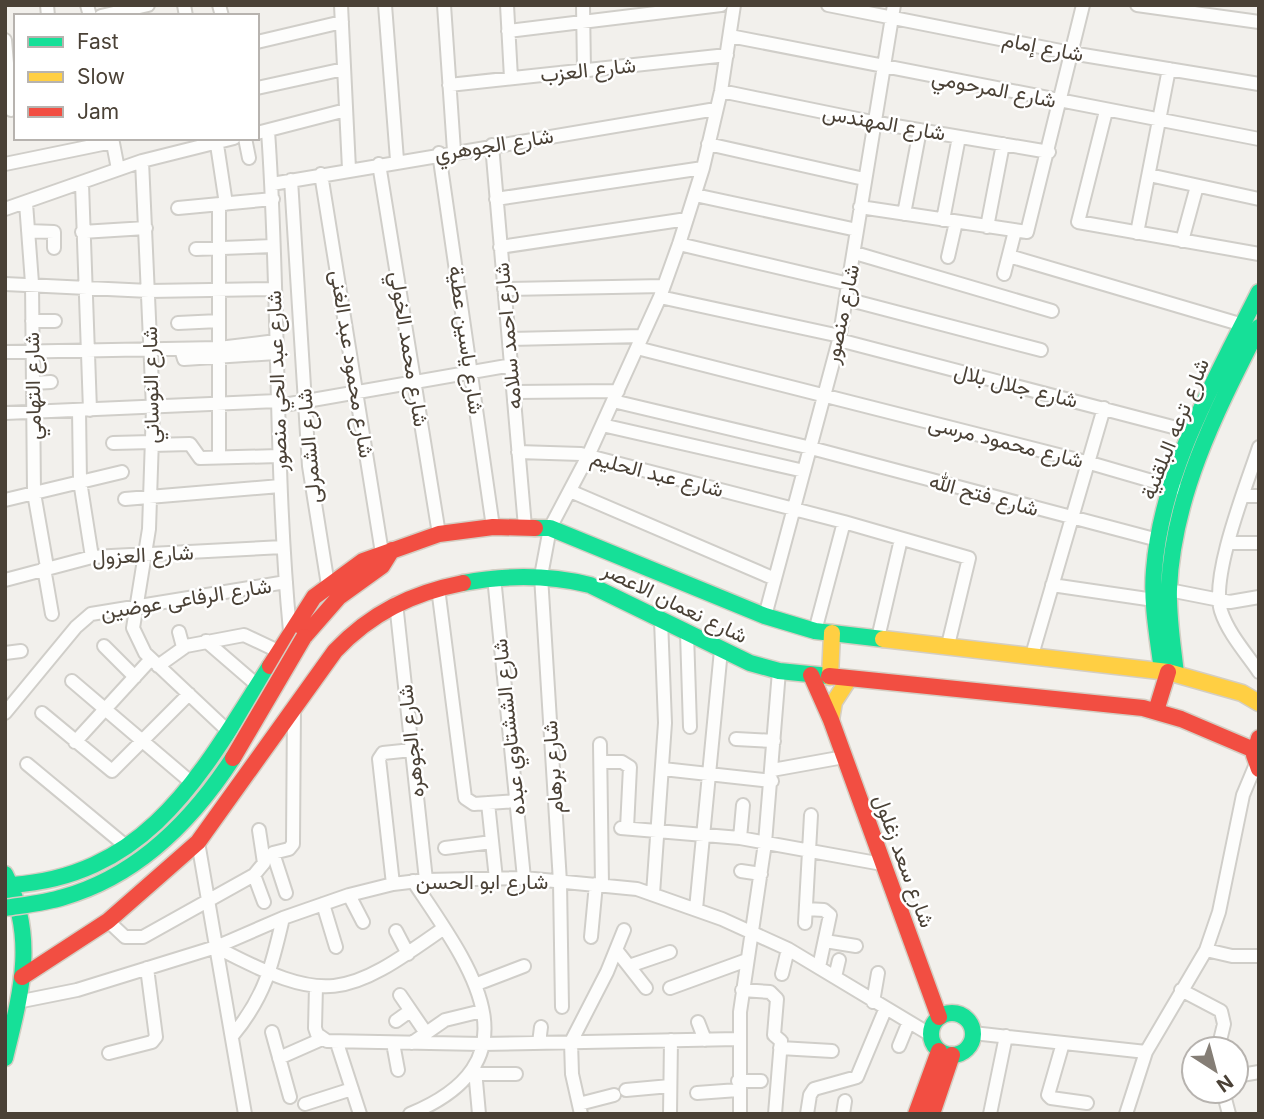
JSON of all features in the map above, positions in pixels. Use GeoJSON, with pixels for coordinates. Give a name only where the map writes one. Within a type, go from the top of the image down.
{"type":"FeatureCollection","features":[{"type":"Feature","properties":{"kind":"main road","name":"شارع ترعه البلقنية"},"geometry":{"type":"LineString","coordinates":[[1169,673],[1169,590],[1173,542],[1179,489],[1192,432],[1246,348],[1259,292]]}},
{"type":"Feature","properties":{"kind":"main road","name":"شارع ترعه البلقنية"},"geometry":{"type":"LineString","coordinates":[[1169,673],[1154,600],[1158,540],[1222,386]]}},
{"type":"Feature","properties":{"kind":"main road","name":"شارع نعمان الاعصر"},"geometry":{"type":"LineString","coordinates":[[9,879],[57,879],[103,861],[127,847],[166,815],[193,783],[229,732],[278,651],[297,634],[314,597],[354,566],[439,534],[493,527],[550,528],[765,617],[824,632],[1169,673],[1242,693],[1259,703]]}},
{"type":"Feature","properties":{"kind":"main road"},"geometry":{"type":"LineString","coordinates":[[5,908],[58,898],[97,885],[134,866],[177,831],[217,785],[297,634],[339,597],[382,566],[387,552]]}},
{"type":"Feature","properties":{"kind":"main road","name":"شارع نعمان الاعصر"},"geometry":{"type":"LineString","coordinates":[[22,977],[108,922],[198,842],[294,706],[335,651],[355,630],[396,603],[438,588],[494,576],[541,576],[590,585],[721,650],[750,663],[779,671],[1156,710],[1257,755]]}},
{"type":"Feature","properties":{"kind":"main road"},"geometry":{"type":"LineString","coordinates":[[824,632],[830,677]]}},
{"type":"Feature","properties":{"kind":"main road"},"geometry":{"type":"LineString","coordinates":[[1156,710],[1169,673]]}},
{"type":"Feature","properties":{"kind":"main road","name":"شارع سعد زغلول"},"geometry":{"type":"LineString","coordinates":[[811,675],[831,720],[939,1017]]}},
{"type":"Feature","properties":{"kind":"main road"},"geometry":{"type":"LineString","coordinates":[[831,720],[834,702],[849,679]]}},
{"type":"Feature","properties":{"kind":"main road"},"geometry":{"type":"LineString","coordinates":[[5,1058],[22,977],[25,930],[9,879]]}},
{"type":"Feature","properties":{"kind":"main road"},"geometry":{"type":"LineString","coordinates":[[958,1013],[968,1021],[973,1032],[965,1051],[946,1053],[930,1035],[939,1017],[958,1013]]}},
{"type":"Feature","properties":{"kind":"main road"},"geometry":{"type":"LineString","coordinates":[[916,1114],[946,1053]]}},
{"type":"Feature","properties":{"kind":"main road"},"geometry":{"type":"LineString","coordinates":[[932,1114],[946,1053]]}},
{"type":"Feature","properties":{"kind":"street"},"geometry":{"type":"LineString","coordinates":[[110,14],[148,5]]}},
{"type":"Feature","properties":{"kind":"street"},"geometry":{"type":"LineString","coordinates":[[341,5],[349,169]]}},
{"type":"Feature","properties":{"kind":"street"},"geometry":{"type":"LineString","coordinates":[[385,5],[397,160]]}},
{"type":"Feature","properties":{"kind":"street"},"geometry":{"type":"LineString","coordinates":[[444,5],[454,151]]}},
{"type":"Feature","properties":{"kind":"street"},"geometry":{"type":"LineString","coordinates":[[507,5],[511,78]]}},
{"type":"Feature","properties":{"kind":"street"},"geometry":{"type":"LineString","coordinates":[[583,5],[584,70]]}},
{"type":"Feature","properties":{"kind":"street"},"geometry":{"type":"LineString","coordinates":[[508,30],[721,5]]}},
{"type":"Feature","properties":{"kind":"street","name":"شارع برهام"},"geometry":{"type":"LineString","coordinates":[[562,1007],[560,882],[541,576],[550,528],[588,456],[662,291],[688,219],[721,91],[734,5]]}},
{"type":"Feature","properties":{"kind":"street","name":"شارع إمام"},"geometry":{"type":"LineString","coordinates":[[828,5],[893,12],[1071,53],[1259,84]]}},
{"type":"Feature","properties":{"kind":"street"},"geometry":{"type":"LineString","coordinates":[[860,207],[1020,232],[1028,230],[1083,5]]}},
{"type":"Feature","properties":{"kind":"street"},"geometry":{"type":"LineString","coordinates":[[1137,5],[1259,22]]}},
{"type":"Feature","properties":{"kind":"street","name":"شارع منصور"},"geometry":{"type":"LineString","coordinates":[[765,617],[839,338],[855,253],[872,122],[893,12]]}},
{"type":"Feature","properties":{"kind":"street"},"geometry":{"type":"LineString","coordinates":[[259,41],[342,22]]}},
{"type":"Feature","properties":{"kind":"street","name":"شارع المرحومي"},"geometry":{"type":"LineString","coordinates":[[730,36],[1259,139]]}},
{"type":"Feature","properties":{"kind":"street"},"geometry":{"type":"LineString","coordinates":[[5,40],[11,110]]}},
{"type":"Feature","properties":{"kind":"street","name":"شارع العزب"},"geometry":{"type":"LineString","coordinates":[[449,85],[727,55]]}},
{"type":"Feature","properties":{"kind":"street"},"geometry":{"type":"LineString","coordinates":[[259,88],[344,69]]}},
{"type":"Feature","properties":{"kind":"street"},"geometry":{"type":"LineString","coordinates":[[1137,233],[1169,69]]}},
{"type":"Feature","properties":{"kind":"street","name":"شارع المهندس"},"geometry":{"type":"LineString","coordinates":[[721,91],[872,122],[1049,152]]}},
{"type":"Feature","properties":{"kind":"street","name":"شارع الجوهري"},"geometry":{"type":"LineString","coordinates":[[272,184],[397,160],[716,109]]}},
{"type":"Feature","properties":{"kind":"street"},"geometry":{"type":"LineString","coordinates":[[262,132],[346,110]]}},
{"type":"Feature","properties":{"kind":"street"},"geometry":{"type":"LineString","coordinates":[[1106,111],[1078,222],[1259,254]]}},
{"type":"Feature","properties":{"kind":"street"},"geometry":{"type":"LineString","coordinates":[[904,214],[920,130]]}},
{"type":"Feature","properties":{"kind":"street","name":"شارع عبد الحي منصور"},"geometry":{"type":"LineString","coordinates":[[262,132],[273,199],[285,582],[297,634]]}},
{"type":"Feature","properties":{"kind":"street"},"geometry":{"type":"LineString","coordinates":[[948,257],[949,221],[959,136]]}},
{"type":"Feature","properties":{"kind":"street"},"geometry":{"type":"LineString","coordinates":[[5,164],[112,140],[118,169]]}},
{"type":"Feature","properties":{"kind":"street"},"geometry":{"type":"LineString","coordinates":[[5,209],[142,161],[216,140],[223,204],[218,247],[219,457]]}},
{"type":"Feature","properties":{"kind":"street"},"geometry":{"type":"LineString","coordinates":[[245,140],[248,158]]}},
{"type":"Feature","properties":{"kind":"street"},"geometry":{"type":"LineString","coordinates":[[987,227],[1003,144]]}},
{"type":"Feature","properties":{"kind":"street","name":"شارع احمد سلامه"},"geometry":{"type":"LineString","coordinates":[[492,145],[525,527]]}},
{"type":"Feature","properties":{"kind":"street"},"geometry":{"type":"LineString","coordinates":[[708,145],[864,179]]}},
{"type":"Feature","properties":{"kind":"street","name":"شارع ياسين عطية"},"geometry":{"type":"LineString","coordinates":[[439,153],[493,527]]}},
{"type":"Feature","properties":{"kind":"street","name":"شارع النوساني"},"geometry":{"type":"LineString","coordinates":[[142,161],[153,408],[146,555],[134,607],[134,635],[154,663],[229,732]]}},
{"type":"Feature","properties":{"kind":"street","name":"شارع محمد الخولي"},"geometry":{"type":"LineString","coordinates":[[379,164],[439,534]]}},
{"type":"Feature","properties":{"kind":"street"},"geometry":{"type":"LineString","coordinates":[[496,199],[703,168]]}},
{"type":"Feature","properties":{"kind":"street","name":"شارع محمود عبد الغنى"},"geometry":{"type":"LineString","coordinates":[[321,174],[387,552]]}},
{"type":"Feature","properties":{"kind":"street"},"geometry":{"type":"LineString","coordinates":[[1149,175],[1259,199]]}},
{"type":"Feature","properties":{"kind":"street","name":"شارع الشمرلى"},"geometry":{"type":"LineString","coordinates":[[291,180],[309,466],[328,585]]}},
{"type":"Feature","properties":{"kind":"street"},"geometry":{"type":"LineString","coordinates":[[82,184],[88,352],[80,481],[92,557]]}},
{"type":"Feature","properties":{"kind":"street"},"geometry":{"type":"LineString","coordinates":[[1182,241],[1197,186]]}},
{"type":"Feature","properties":{"kind":"street"},"geometry":{"type":"LineString","coordinates":[[695,195],[857,230]]}},
{"type":"Feature","properties":{"kind":"street"},"geometry":{"type":"LineString","coordinates":[[178,208],[273,199]]}},
{"type":"Feature","properties":{"kind":"street","name":"شارع التهامي"},"geometry":{"type":"LineString","coordinates":[[26,203],[32,284],[34,493],[52,614]]}},
{"type":"Feature","properties":{"kind":"street"},"geometry":{"type":"LineString","coordinates":[[500,247],[688,219]]}},
{"type":"Feature","properties":{"kind":"street"},"geometry":{"type":"LineString","coordinates":[[82,232],[146,228]]}},
{"type":"Feature","properties":{"kind":"street"},"geometry":{"type":"LineString","coordinates":[[28,231],[54,232],[54,248]]}},
{"type":"Feature","properties":{"kind":"street"},"geometry":{"type":"LineString","coordinates":[[1004,274],[1020,232]]}},
{"type":"Feature","properties":{"kind":"street"},"geometry":{"type":"LineString","coordinates":[[679,244],[849,284]]}},
{"type":"Feature","properties":{"kind":"street"},"geometry":{"type":"LineString","coordinates":[[196,249],[273,246]]}},
{"type":"Feature","properties":{"kind":"street"},"geometry":{"type":"LineString","coordinates":[[855,253],[1052,311]]}},
{"type":"Feature","properties":{"kind":"street"},"geometry":{"type":"LineString","coordinates":[[1009,256],[1251,326]]}},
{"type":"Feature","properties":{"kind":"street"},"geometry":{"type":"LineString","coordinates":[[5,284],[220,292],[274,289]]}},
{"type":"Feature","properties":{"kind":"street","name":"شارع جلال بلال"},"geometry":{"type":"LineString","coordinates":[[504,289],[662,291],[1192,432]]}},
{"type":"Feature","properties":{"kind":"street"},"geometry":{"type":"LineString","coordinates":[[846,299],[1041,349]]}},
{"type":"Feature","properties":{"kind":"street"},"geometry":{"type":"LineString","coordinates":[[32,321],[55,321]]}},
{"type":"Feature","properties":{"kind":"street"},"geometry":{"type":"LineString","coordinates":[[178,323],[219,321]]}},
{"type":"Feature","properties":{"kind":"street","name":"شارع محمود مرسى"},"geometry":{"type":"LineString","coordinates":[[510,339],[639,342],[824,396],[1090,463],[1179,489]]}},
{"type":"Feature","properties":{"kind":"street"},"geometry":{"type":"LineString","coordinates":[[5,352],[181,349],[219,353],[276,347]]}},
{"type":"Feature","properties":{"kind":"street"},"geometry":{"type":"LineString","coordinates":[[5,413],[305,402],[471,370],[512,365]]}},
{"type":"Feature","properties":{"kind":"street"},"geometry":{"type":"LineString","coordinates":[[33,383],[51,382]]}},
{"type":"Feature","properties":{"kind":"street","name":"شارع فتح الله"},"geometry":{"type":"LineString","coordinates":[[515,392],[615,396],[1158,540]]}},
{"type":"Feature","properties":{"kind":"street"},"geometry":{"type":"LineString","coordinates":[[1032,655],[1104,408]]}},
{"type":"Feature","properties":{"kind":"street"},"geometry":{"type":"LineString","coordinates":[[602,425],[804,471]]}},
{"type":"Feature","properties":{"kind":"street"},"geometry":{"type":"LineString","coordinates":[[113,443],[190,444],[198,457],[279,456]]}},
{"type":"Feature","properties":{"kind":"street"},"geometry":{"type":"LineString","coordinates":[[1258,450],[1230,543],[1219,600],[1227,625],[1259,672]]}},
{"type":"Feature","properties":{"kind":"street","name":"شارع عبد الحليم"},"geometry":{"type":"LineString","coordinates":[[518,452],[588,456],[844,522],[970,559],[948,645]]}},
{"type":"Feature","properties":{"kind":"street"},"geometry":{"type":"LineString","coordinates":[[5,500],[122,472]]}},
{"type":"Feature","properties":{"kind":"street"},"geometry":{"type":"LineString","coordinates":[[125,499],[280,486]]}},
{"type":"Feature","properties":{"kind":"street"},"geometry":{"type":"LineString","coordinates":[[570,491],[775,579]]}},
{"type":"Feature","properties":{"kind":"street"},"geometry":{"type":"LineString","coordinates":[[1244,496],[1259,496]]}},
{"type":"Feature","properties":{"kind":"street"},"geometry":{"type":"LineString","coordinates":[[824,632],[844,522]]}},
{"type":"Feature","properties":{"kind":"street"},"geometry":{"type":"LineString","coordinates":[[878,638],[901,538]]}},
{"type":"Feature","properties":{"kind":"street"},"geometry":{"type":"LineString","coordinates":[[1230,543],[1259,543]]}},
{"type":"Feature","properties":{"kind":"street","name":"شارع العزول"},"geometry":{"type":"LineString","coordinates":[[5,580],[92,557],[283,547]]}},
{"type":"Feature","properties":{"kind":"street","name":"شارع الششتاوي عبده"},"geometry":{"type":"LineString","coordinates":[[494,576],[524,878]]}},
{"type":"Feature","properties":{"kind":"street","name":"شارع الرفاعى عوضين"},"geometry":{"type":"LineString","coordinates":[[5,713],[84,620],[101,611],[285,582]]}},
{"type":"Feature","properties":{"kind":"street"},"geometry":{"type":"LineString","coordinates":[[1052,585],[1154,600]]}},
{"type":"Feature","properties":{"kind":"street"},"geometry":{"type":"LineString","coordinates":[[438,588],[465,798],[470,803],[516,801]]}},
{"type":"Feature","properties":{"kind":"street"},"geometry":{"type":"LineString","coordinates":[[1169,590],[1219,600],[1242,601],[1259,597]]}},
{"type":"Feature","properties":{"kind":"street","name":"شارع الجوهره"},"geometry":{"type":"LineString","coordinates":[[396,603],[412,750],[419,880]]}},
{"type":"Feature","properties":{"kind":"street"},"geometry":{"type":"LineString","coordinates":[[653,894],[663,769],[665,677],[661,620]]}},
{"type":"Feature","properties":{"kind":"street"},"geometry":{"type":"LineString","coordinates":[[179,632],[183,647]]}},
{"type":"Feature","properties":{"kind":"street"},"geometry":{"type":"LineString","coordinates":[[687,633],[690,727]]}},
{"type":"Feature","properties":{"kind":"street"},"geometry":{"type":"LineString","coordinates":[[75,742],[135,677],[183,647],[244,635],[278,651]]}},
{"type":"Feature","properties":{"kind":"street"},"geometry":{"type":"LineString","coordinates":[[206,641],[257,685]]}},
{"type":"Feature","properties":{"kind":"street"},"geometry":{"type":"LineString","coordinates":[[104,646],[135,677]]}},
{"type":"Feature","properties":{"kind":"street"},"geometry":{"type":"LineString","coordinates":[[696,909],[721,650]]}},
{"type":"Feature","properties":{"kind":"street"},"geometry":{"type":"LineString","coordinates":[[5,653],[21,651]]}},
{"type":"Feature","properties":{"kind":"street"},"geometry":{"type":"LineString","coordinates":[[740,1114],[738,1039],[742,990],[765,843],[779,671]]}},
{"type":"Feature","properties":{"kind":"street"},"geometry":{"type":"LineString","coordinates":[[72,681],[193,783]]}},
{"type":"Feature","properties":{"kind":"street"},"geometry":{"type":"LineString","coordinates":[[42,713],[112,771],[189,694]]}},
{"type":"Feature","properties":{"kind":"street"},"geometry":{"type":"LineString","coordinates":[[286,893],[274,852],[289,849],[293,844],[294,706]]}},
{"type":"Feature","properties":{"kind":"street"},"geometry":{"type":"LineString","coordinates":[[736,739],[774,741]]}},
{"type":"Feature","properties":{"kind":"street"},"geometry":{"type":"LineString","coordinates":[[591,937],[599,884],[600,744]]}},
{"type":"Feature","properties":{"kind":"street"},"geometry":{"type":"LineString","coordinates":[[393,884],[379,759],[383,753],[412,750]]}},
{"type":"Feature","properties":{"kind":"street"},"geometry":{"type":"LineString","coordinates":[[1126,1114],[1146,1052],[1206,950],[1219,912],[1243,794],[1257,755]]}},
{"type":"Feature","properties":{"kind":"street"},"geometry":{"type":"LineString","coordinates":[[663,769],[772,776],[844,757]]}},
{"type":"Feature","properties":{"kind":"street"},"geometry":{"type":"LineString","coordinates":[[601,762],[622,762],[630,767],[624,828],[740,838],[883,863]]}},
{"type":"Feature","properties":{"kind":"street"},"geometry":{"type":"LineString","coordinates":[[27,764],[127,847]]}},
{"type":"Feature","properties":{"kind":"street"},"geometry":{"type":"LineString","coordinates":[[488,803],[496,879]]}},
{"type":"Feature","properties":{"kind":"street"},"geometry":{"type":"LineString","coordinates":[[740,838],[743,806]]}},
{"type":"Feature","properties":{"kind":"street"},"geometry":{"type":"LineString","coordinates":[[805,923],[811,816]]}},
{"type":"Feature","properties":{"kind":"street"},"geometry":{"type":"LineString","coordinates":[[108,922],[125,937],[137,939],[254,875],[264,863],[259,830]]}},
{"type":"Feature","properties":{"kind":"street"},"geometry":{"type":"LineString","coordinates":[[198,842],[245,1114]]}},
{"type":"Feature","properties":{"kind":"street"},"geometry":{"type":"LineString","coordinates":[[445,848],[492,842]]}},
{"type":"Feature","properties":{"kind":"street"},"geometry":{"type":"LineString","coordinates":[[741,871],[761,874]]}},
{"type":"Feature","properties":{"kind":"street"},"geometry":{"type":"LineString","coordinates":[[254,875],[264,902]]}},
{"type":"Feature","properties":{"kind":"street","name":"شارع ابو الحسن"},"geometry":{"type":"LineString","coordinates":[[17,1002],[77,990],[216,947],[283,918],[349,895],[393,884],[419,880],[524,878],[599,884],[653,894],[696,909],[753,932],[788,950],[930,1035]]}},
{"type":"Feature","properties":{"kind":"street"},"geometry":{"type":"LineString","coordinates":[[419,880],[477,984],[482,1012],[482,1044],[475,1072],[479,1114]]}},
{"type":"Feature","properties":{"kind":"street"},"geometry":{"type":"LineString","coordinates":[[349,895],[362,922]]}},
{"type":"Feature","properties":{"kind":"street"},"geometry":{"type":"LineString","coordinates":[[323,904],[336,947]]}},
{"type":"Feature","properties":{"kind":"street"},"geometry":{"type":"LineString","coordinates":[[806,909],[824,910],[830,915],[819,967]]}},
{"type":"Feature","properties":{"kind":"street"},"geometry":{"type":"LineString","coordinates":[[233,1035],[249,1015],[270,975],[283,918]]}},
{"type":"Feature","properties":{"kind":"street"},"geometry":{"type":"LineString","coordinates":[[216,947],[270,975],[316,986],[347,985],[364,980],[408,954],[444,928]]}},
{"type":"Feature","properties":{"kind":"street"},"geometry":{"type":"LineString","coordinates":[[624,930],[617,951],[571,1042],[570,1058],[580,1109],[620,1093],[670,1086]]}},
{"type":"Feature","properties":{"kind":"street"},"geometry":{"type":"LineString","coordinates":[[396,931],[408,954]]}},
{"type":"Feature","properties":{"kind":"street"},"geometry":{"type":"LineString","coordinates":[[825,941],[856,946]]}},
{"type":"Feature","properties":{"kind":"street"},"geometry":{"type":"LineString","coordinates":[[782,975],[788,950]]}},
{"type":"Feature","properties":{"kind":"street"},"geometry":{"type":"LineString","coordinates":[[1206,950],[1232,956],[1259,956]]}},
{"type":"Feature","properties":{"kind":"street"},"geometry":{"type":"LineString","coordinates":[[617,951],[646,988]]}},
{"type":"Feature","properties":{"kind":"street"},"geometry":{"type":"LineString","coordinates":[[629,967],[670,952]]}},
{"type":"Feature","properties":{"kind":"street"},"geometry":{"type":"LineString","coordinates":[[670,988],[747,960]]}},
{"type":"Feature","properties":{"kind":"street"},"geometry":{"type":"LineString","coordinates":[[835,977],[839,960]]}},
{"type":"Feature","properties":{"kind":"street"},"geometry":{"type":"LineString","coordinates":[[477,984],[524,966]]}},
{"type":"Feature","properties":{"kind":"street"},"geometry":{"type":"LineString","coordinates":[[109,1052],[152,1042],[156,1037],[147,968]]}},
{"type":"Feature","properties":{"kind":"street"},"geometry":{"type":"LineString","coordinates":[[873,1002],[878,973]]}},
{"type":"Feature","properties":{"kind":"street"},"geometry":{"type":"LineString","coordinates":[[316,986],[315,1028],[322,1039]]}},
{"type":"Feature","properties":{"kind":"street"},"geometry":{"type":"LineString","coordinates":[[742,990],[774,995],[777,999],[774,1035],[780,1040],[780,1048],[775,1114]]}},
{"type":"Feature","properties":{"kind":"street"},"geometry":{"type":"LineString","coordinates":[[1181,990],[1221,1011],[1224,1024],[1221,1035]]}},
{"type":"Feature","properties":{"kind":"street"},"geometry":{"type":"LineString","coordinates":[[400,995],[426,1033]]}},
{"type":"Feature","properties":{"kind":"street"},"geometry":{"type":"LineString","coordinates":[[396,1021],[410,1010]]}},
{"type":"Feature","properties":{"kind":"street"},"geometry":{"type":"LineString","coordinates":[[807,1114],[810,1095],[814,1090],[857,1077],[886,1010]]}},
{"type":"Feature","properties":{"kind":"street"},"geometry":{"type":"LineString","coordinates":[[412,1043],[457,1015],[482,1012]]}},
{"type":"Feature","properties":{"kind":"street"},"geometry":{"type":"LineString","coordinates":[[698,1022],[705,1040]]}},
{"type":"Feature","properties":{"kind":"street"},"geometry":{"type":"LineString","coordinates":[[899,1046],[908,1024]]}},
{"type":"Feature","properties":{"kind":"street"},"geometry":{"type":"LineString","coordinates":[[539,1043],[541,1027]]}},
{"type":"Feature","properties":{"kind":"street"},"geometry":{"type":"LineString","coordinates":[[272,1032],[290,1097]]}},
{"type":"Feature","properties":{"kind":"street"},"geometry":{"type":"LineString","coordinates":[[973,1032],[1146,1052]]}},
{"type":"Feature","properties":{"kind":"street"},"geometry":{"type":"LineString","coordinates":[[279,1058],[322,1039],[337,1042],[357,1036],[393,1043],[482,1044],[738,1039]]}},
{"type":"Feature","properties":{"kind":"street"},"geometry":{"type":"LineString","coordinates":[[990,1114],[1006,1036]]}},
{"type":"Feature","properties":{"kind":"street"},"geometry":{"type":"LineString","coordinates":[[670,1114],[671,1040]]}},
{"type":"Feature","properties":{"kind":"street"},"geometry":{"type":"LineString","coordinates":[[337,1042],[360,1114]]}},
{"type":"Feature","properties":{"kind":"street"},"geometry":{"type":"LineString","coordinates":[[393,1043],[398,1070]]}},
{"type":"Feature","properties":{"kind":"street"},"geometry":{"type":"LineString","coordinates":[[1063,1043],[1048,1095],[1051,1098],[1087,1103]]}},
{"type":"Feature","properties":{"kind":"street"},"geometry":{"type":"LineString","coordinates":[[780,1048],[832,1051]]}},
{"type":"Feature","properties":{"kind":"street"},"geometry":{"type":"LineString","coordinates":[[410,1114],[442,1100],[475,1072],[516,1074]]}},
{"type":"Feature","properties":{"kind":"street"},"geometry":{"type":"LineString","coordinates":[[697,1093],[761,1081]]}},
{"type":"Feature","properties":{"kind":"street"},"geometry":{"type":"LineString","coordinates":[[305,1104],[352,1088]]}},
{"type":"Feature","properties":{"kind":"traffic: fast"},"geometry":{"type":"LineString","coordinates":[[1162,671],[1153,583],[1159,533],[1168,497],[1193,426],[1259,292]]}},
{"type":"Feature","properties":{"kind":"traffic: fast"},"geometry":{"type":"LineString","coordinates":[[1176,674],[1169,589],[1179,520],[1188,486],[1213,421],[1259,327]]}},
{"type":"Feature","properties":{"kind":"traffic: fast"},"geometry":{"type":"LineString","coordinates":[[535,528],[550,528],[765,616],[815,631],[883,639]]}},
{"type":"Feature","properties":{"kind":"traffic: fast"},"geometry":{"type":"LineString","coordinates":[[463,583],[527,577],[590,585],[750,663],[779,671],[829,676]]}},
{"type":"Feature","properties":{"kind":"traffic: fast"},"geometry":{"type":"LineString","coordinates":[[12,885],[60,877],[102,861],[137,839],[168,811],[196,778],[270,666]]}},
{"type":"Feature","properties":{"kind":"traffic: fast"},"geometry":{"type":"LineString","coordinates":[[5,908],[49,901],[91,888],[139,860],[181,824],[233,758]]}},
{"type":"Feature","properties":{"kind":"traffic: fast"},"geometry":{"type":"LineString","coordinates":[[5,874],[15,897],[23,943],[20,988],[5,1058]]}},
{"type":"Feature","properties":{"kind":"traffic: fast"},"geometry":{"type":"LineString","coordinates":[[952,1013],[967,1019],[973,1034],[967,1049],[952,1055],[937,1049],[931,1034],[937,1019],[952,1013]]}},
{"type":"Feature","properties":{"kind":"traffic: slow"},"geometry":{"type":"LineString","coordinates":[[830,677],[832,633]]}},
{"type":"Feature","properties":{"kind":"traffic: slow"},"geometry":{"type":"LineString","coordinates":[[883,639],[1168,672],[1242,693],[1259,703]]}},
{"type":"Feature","properties":{"kind":"traffic: slow"},"geometry":{"type":"LineString","coordinates":[[831,720],[834,702],[849,679]]}},
{"type":"Feature","properties":{"kind":"traffic: jam"},"geometry":{"type":"LineString","coordinates":[[270,666],[314,597],[363,561],[439,534],[493,527],[535,528]]}},
{"type":"Feature","properties":{"kind":"traffic: jam"},"geometry":{"type":"LineString","coordinates":[[304,637],[339,597],[382,566],[392,550]]}},
{"type":"Feature","properties":{"kind":"traffic: jam"},"geometry":{"type":"LineString","coordinates":[[22,977],[108,921],[198,842],[335,651],[349,638],[393,607],[427,592],[463,583]]}},
{"type":"Feature","properties":{"kind":"traffic: jam"},"geometry":{"type":"LineString","coordinates":[[233,758],[304,637]]}},
{"type":"Feature","properties":{"kind":"traffic: jam"},"geometry":{"type":"LineString","coordinates":[[1156,711],[1168,672]]}},
{"type":"Feature","properties":{"kind":"traffic: jam"},"geometry":{"type":"LineString","coordinates":[[811,675],[831,720],[939,1017]]}},
{"type":"Feature","properties":{"kind":"traffic: jam"},"geometry":{"type":"LineString","coordinates":[[829,676],[1143,708],[1181,719],[1254,750]]}},
{"type":"Feature","properties":{"kind":"traffic: jam"},"geometry":{"type":"LineString","coordinates":[[1259,738],[1254,755],[1259,769]]}},
{"type":"Feature","properties":{"kind":"traffic: jam"},"geometry":{"type":"LineString","coordinates":[[916,1114],[939,1051]]}},
{"type":"Feature","properties":{"kind":"traffic: jam"},"geometry":{"type":"LineString","coordinates":[[932,1114],[952,1055]]}}]}
